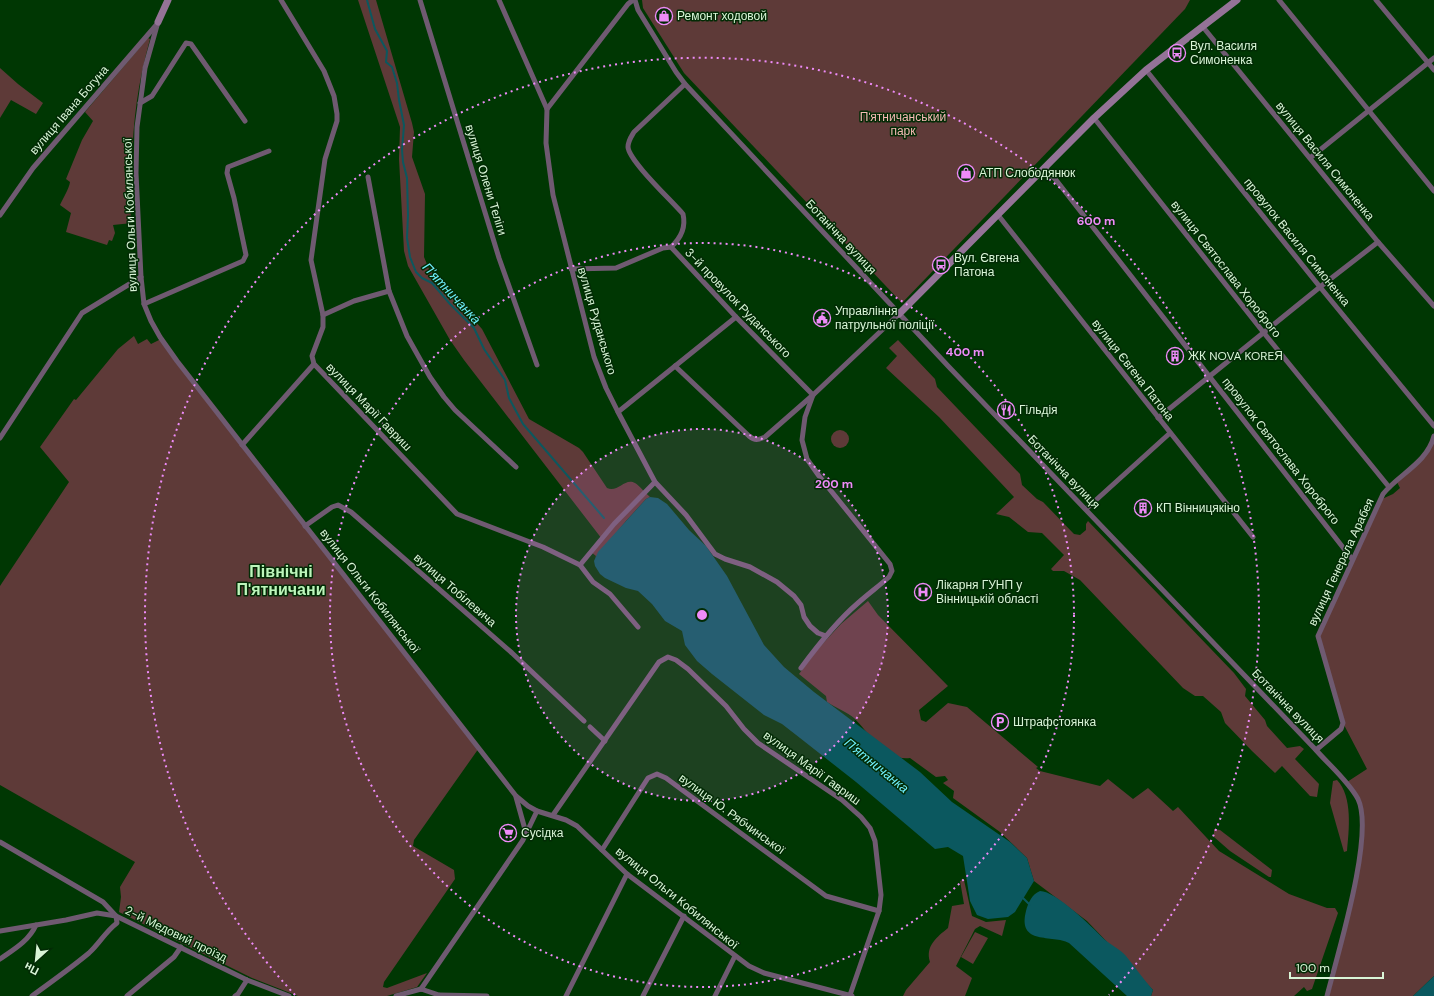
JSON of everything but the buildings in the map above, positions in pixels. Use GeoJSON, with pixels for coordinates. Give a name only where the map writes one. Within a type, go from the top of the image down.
{"type":"FeatureCollection","features":[{"type":"Feature","properties":{"kind":"street"},"geometry":{"type":"LineString","coordinates":[[158,22],[168,0]]}},
{"type":"Feature","properties":{"kind":"street","name":"вулиця Марії Гавриш"},"geometry":{"type":"LineString","coordinates":[[281,0],[324,71],[334,96],[337,114],[337,121],[325,159],[311,260],[323,327],[312,356],[314,364],[457,514],[543,548],[580,565],[593,582],[610,594],[638,627]]}},
{"type":"Feature","properties":{"kind":"street","name":"вулиця Олени Теліги"},"geometry":{"type":"LineString","coordinates":[[420,0],[499,258],[537,365]]}},
{"type":"Feature","properties":{"kind":"street","name":"вулиця Руданського"},"geometry":{"type":"LineString","coordinates":[[499,0],[547,109],[546,143],[553,195],[594,358],[606,388],[618,412],[656,482],[686,515],[715,554],[724,559],[750,567],[777,582],[801,604],[804,617],[810,626],[818,633],[826,636]]}},
{"type":"Feature","properties":{"kind":"street"},"geometry":{"type":"LineString","coordinates":[[547,109],[634,0]]}},
{"type":"Feature","properties":{"kind":"street","name":"Ботанічна вулиця"},"geometry":{"type":"LineString","coordinates":[[634,0],[638,10],[685,84],[899,314],[1316,750],[1346,783],[1358,800],[1362,814],[1362,834],[1358,870],[1327,996]]}},
{"type":"Feature","properties":{"kind":"street"},"geometry":{"type":"LineString","coordinates":[[676,366],[754,440],[765,437],[813,395],[899,314],[1094,118],[1146,70],[1237,0]]}},
{"type":"Feature","properties":{"kind":"street"},"geometry":{"type":"LineString","coordinates":[[1279,0],[1434,191]]}},
{"type":"Feature","properties":{"kind":"street"},"geometry":{"type":"LineString","coordinates":[[1376,0],[1434,70]]}},
{"type":"Feature","properties":{"kind":"street","name":"вулиця Ольги Кобилянської"},"geometry":{"type":"LineString","coordinates":[[158,22],[145,68],[137,127],[136,173],[140,277],[144,304],[160,337],[190,379],[516,796],[536,811],[553,815],[577,826],[627,874],[749,966],[764,973],[851,996]]}},
{"type":"Feature","properties":{"kind":"street","name":"вулиця Івана Богуна"},"geometry":{"type":"LineString","coordinates":[[0,215],[33,168],[158,22]]}},
{"type":"Feature","properties":{"kind":"street","name":"вулиця Василя Симоненка"},"geometry":{"type":"LineString","coordinates":[[1203,27],[1378,242],[1434,306]]}},
{"type":"Feature","properties":{"kind":"street"},"geometry":{"type":"LineString","coordinates":[[140,103],[152,96],[186,44],[191,44],[245,121]]}},
{"type":"Feature","properties":{"kind":"street"},"geometry":{"type":"LineString","coordinates":[[1310,158],[1434,58]]}},
{"type":"Feature","properties":{"kind":"street","name":"провулок Василя Симоненка"},"geometry":{"type":"LineString","coordinates":[[1146,70],[1320,287],[1434,426]]}},
{"type":"Feature","properties":{"kind":"street"},"geometry":{"type":"LineString","coordinates":[[671,247],[682,233],[685,222],[683,214],[634,161],[628,147],[629,140],[634,132],[685,84]]}},
{"type":"Feature","properties":{"kind":"street","name":"вулиця Святослава Хороброго"},"geometry":{"type":"LineString","coordinates":[[1094,118],[1264,333],[1389,487]]}},
{"type":"Feature","properties":{"kind":"street"},"geometry":{"type":"LineString","coordinates":[[144,304],[243,261],[246,255],[227,172],[228,167],[269,151]]}},
{"type":"Feature","properties":{"kind":"street","name":"провулок Святослава Хороброго"},"geometry":{"type":"LineString","coordinates":[[1045,168],[1210,376],[1352,559]]}},
{"type":"Feature","properties":{"kind":"street"},"geometry":{"type":"LineString","coordinates":[[368,177],[389,291],[407,336],[430,377],[444,397],[455,410],[516,467]]}},
{"type":"Feature","properties":{"kind":"street","name":"вулиця Євгена Патона"},"geometry":{"type":"LineString","coordinates":[[998,215],[1253,537]]}},
{"type":"Feature","properties":{"kind":"street"},"geometry":{"type":"LineString","coordinates":[[1158,418],[1378,242]]}},
{"type":"Feature","properties":{"kind":"street","name":"3-й провулок Руданського"},"geometry":{"type":"LineString","coordinates":[[572,269],[616,268],[663,248],[671,247],[736,318],[813,395]]}},
{"type":"Feature","properties":{"kind":"street"},"geometry":{"type":"LineString","coordinates":[[0,438],[82,313],[140,277]]}},
{"type":"Feature","properties":{"kind":"street"},"geometry":{"type":"LineString","coordinates":[[322,315],[354,301],[389,291]]}},
{"type":"Feature","properties":{"kind":"street"},"geometry":{"type":"LineString","coordinates":[[618,412],[736,318]]}},
{"type":"Feature","properties":{"kind":"street"},"geometry":{"type":"LineString","coordinates":[[242,445],[314,364]]}},
{"type":"Feature","properties":{"kind":"street"},"geometry":{"type":"LineString","coordinates":[[801,668],[826,636],[858,603],[888,577],[892,571],[890,564],[807,459],[802,440],[805,417],[813,395]]}},
{"type":"Feature","properties":{"kind":"street"},"geometry":{"type":"LineString","coordinates":[[1086,509],[1170,433]]}},
{"type":"Feature","properties":{"kind":"street","name":"вулиця Генерала Арабея"},"geometry":{"type":"LineString","coordinates":[[1316,750],[1341,729],[1344,723],[1318,636],[1383,494],[1425,456],[1430,448],[1434,436]]}},
{"type":"Feature","properties":{"kind":"street"},"geometry":{"type":"LineString","coordinates":[[580,565],[614,524],[656,482]]}},
{"type":"Feature","properties":{"kind":"street","name":"вулиця Тобілевича"},"geometry":{"type":"LineString","coordinates":[[305,526],[332,507],[338,505],[348,510],[512,653],[584,721]]}},
{"type":"Feature","properties":{"kind":"street","name":"вулиця Марії Гавриш"},"geometry":{"type":"LineString","coordinates":[[605,741],[659,662],[668,657],[676,660],[688,669],[726,706],[744,729],[758,743],[842,800],[861,817],[870,828],[875,841],[880,895],[879,911],[851,996]]}},
{"type":"Feature","properties":{"kind":"street"},"geometry":{"type":"LineString","coordinates":[[553,815],[605,741],[590,727]]}},
{"type":"Feature","properties":{"kind":"street","name":"вулиця Ю. Рябчинської"},"geometry":{"type":"LineString","coordinates":[[602,850],[648,778],[657,774],[666,778],[826,896],[879,911]]}},
{"type":"Feature","properties":{"kind":"street"},"geometry":{"type":"LineString","coordinates":[[516,796],[526,834]]}},
{"type":"Feature","properties":{"kind":"street"},"geometry":{"type":"LineString","coordinates":[[421,989],[526,834],[536,811]]}},
{"type":"Feature","properties":{"kind":"street","name":"2-й Медовий проїзд"},"geometry":{"type":"LineString","coordinates":[[0,842],[103,902],[116,916],[247,980],[289,996]]}},
{"type":"Feature","properties":{"kind":"street"},"geometry":{"type":"LineString","coordinates":[[566,996],[627,874]]}},
{"type":"Feature","properties":{"kind":"street"},"geometry":{"type":"LineString","coordinates":[[0,931],[66,920],[97,913],[116,916],[117,924],[106,932],[90,952],[32,996]]}},
{"type":"Feature","properties":{"kind":"street"},"geometry":{"type":"LineString","coordinates":[[642,996],[684,916]]}},
{"type":"Feature","properties":{"kind":"street"},"geometry":{"type":"LineString","coordinates":[[0,959],[25,941],[33,932],[36,925]]}},
{"type":"Feature","properties":{"kind":"street"},"geometry":{"type":"LineString","coordinates":[[127,996],[174,957],[181,947]]}},
{"type":"Feature","properties":{"kind":"street"},"geometry":{"type":"LineString","coordinates":[[715,996],[735,956]]}},
{"type":"Feature","properties":{"kind":"street"},"geometry":{"type":"LineString","coordinates":[[235,996],[247,980]]}},
{"type":"Feature","properties":{"kind":"street"},"geometry":{"type":"LineString","coordinates":[[400,995],[421,989],[439,995],[486,996]]}},
{"type":"Feature","properties":{"kind":"street"},"geometry":{"type":"LineString","coordinates":[[830,996],[834,991]]}},
{"type":"Feature","properties":{"kind":"green space"},"geometry":{"type":"Polygon","coordinates":[[[358,0],[376,0],[412,123],[414,132],[412,157],[425,194],[424,257],[429,269],[482,329],[529,419],[579,448],[607,488],[615,488],[631,482],[637,484],[650,497],[646,499],[626,521],[595,558],[596,556],[591,552],[602,539],[464,360],[450,340],[408,266],[404,251],[399,159],[400,127],[358,0]]]}},
{"type":"Feature","properties":{"kind":"green space","name":"П'ятничанський парк"},"geometry":{"type":"Polygon","coordinates":[[[642,0],[1190,0],[1185,9],[902,303],[684,73],[643,8],[642,0]]]}},
{"type":"Feature","properties":{"kind":"green space"},"geometry":{"type":"Polygon","coordinates":[[[148,38],[150,39],[142,71],[137,101],[132,165],[124,166],[132,223],[113,225],[115,233],[112,241],[109,240],[107,245],[66,232],[71,213],[60,205],[70,182],[66,179],[82,140],[93,121],[85,112],[148,38]]]}},
{"type":"Feature","properties":{"kind":"green space"},"geometry":{"type":"Polygon","coordinates":[[[0,68],[43,103],[36,114],[11,100],[0,118],[0,68]]]}},
{"type":"Feature","properties":{"kind":"green space"},"geometry":{"type":"Polygon","coordinates":[[[134,336],[138,344],[147,339],[151,344],[161,339],[479,748],[414,840],[413,846],[454,870],[455,879],[384,982],[383,987],[387,988],[427,973],[417,987],[387,996],[298,996],[252,978],[119,912],[121,897],[120,887],[135,862],[0,785],[0,586],[69,482],[40,447],[74,399],[76,400],[118,349],[134,336]]]}},
{"type":"Feature","properties":{"kind":"green space"},"geometry":{"type":"Polygon","coordinates":[[[898,340],[935,379],[937,387],[1020,474],[1022,485],[1037,499],[1043,502],[1074,534],[1080,535],[1086,530],[1086,524],[1088,521],[1234,673],[1246,689],[1245,696],[1265,720],[1267,726],[1287,748],[1300,746],[1304,749],[1295,759],[1319,784],[1317,797],[1310,796],[1282,766],[1275,773],[1225,723],[1221,712],[1203,696],[1195,696],[1183,688],[1080,580],[1064,571],[1053,571],[1051,569],[1064,555],[1042,533],[1028,532],[1009,517],[996,514],[1014,497],[939,417],[886,368],[897,356],[889,348],[898,340]]]}},
{"type":"Feature","properties":{"kind":"green space"},"geometry":{"type":"Polygon","coordinates":[[[836,430],[844,430],[849,435],[847,446],[844,448],[836,448],[831,443],[831,435],[836,430]]]}},
{"type":"Feature","properties":{"kind":"green space"},"geometry":{"type":"Polygon","coordinates":[[[1434,436],[1434,976],[1413,996],[1329,996],[1350,911],[1363,834],[1359,799],[1347,782],[1367,769],[1343,723],[1318,636],[1382,499],[1393,494],[1400,488],[1397,482],[1425,456],[1434,436]]]}},
{"type":"Feature","properties":{"kind":"green space"},"geometry":{"type":"Polygon","coordinates":[[[868,601],[878,615],[948,686],[919,710],[921,720],[926,722],[948,703],[967,707],[1038,767],[1036,768],[1040,771],[1100,786],[1108,779],[1133,799],[1148,788],[1173,811],[1178,807],[1219,851],[1289,894],[1327,908],[1335,908],[1338,913],[1312,989],[1307,991],[1304,987],[1294,996],[1151,996],[1153,990],[1087,921],[1034,881],[1027,858],[1000,832],[953,798],[954,791],[943,783],[948,780],[945,776],[936,777],[910,758],[901,758],[886,751],[854,718],[827,702],[826,696],[799,674],[818,649],[841,624],[868,601]]]}},
{"type":"Feature","properties":{"kind":"green space"},"geometry":{"type":"Polygon","coordinates":[[[1337,780],[1346,795],[1349,814],[1347,851],[1344,852],[1330,803],[1333,781],[1337,780]]]}},
{"type":"Feature","properties":{"kind":"green space"},"geometry":{"type":"Polygon","coordinates":[[[1214,829],[1220,830],[1272,870],[1271,877],[1230,851],[1214,837],[1214,829]]]}},
{"type":"Feature","properties":{"kind":"green space"},"geometry":{"type":"Polygon","coordinates":[[[964,880],[972,916],[986,922],[1006,920],[1002,936],[980,926],[975,929],[956,966],[972,978],[965,996],[903,996],[906,990],[930,962],[929,951],[936,938],[948,928],[952,906],[964,904],[960,881],[964,880]]]}},
{"type":"Feature","properties":{"kind":"green space"},"geometry":{"type":"Polygon","coordinates":[[[975,932],[988,938],[973,964],[961,957],[975,932]]]}},
{"type":"Feature","properties":{"kind":"water"},"geometry":{"type":"Polygon","coordinates":[[[650,497],[658,498],[667,504],[689,530],[706,546],[727,576],[764,645],[784,667],[814,692],[920,772],[952,802],[1010,842],[1027,858],[1034,881],[1015,912],[1008,917],[988,919],[977,915],[970,901],[963,856],[948,847],[935,849],[856,782],[782,724],[764,715],[697,661],[685,645],[682,631],[665,621],[652,604],[638,591],[626,588],[600,574],[594,561],[598,552],[646,499],[650,497]]]}},
{"type":"Feature","properties":{"kind":"water"},"geometry":{"type":"Polygon","coordinates":[[[1040,891],[1055,897],[1064,903],[1104,939],[1124,954],[1153,990],[1151,996],[1127,996],[1069,943],[1062,940],[1038,937],[1031,934],[1027,930],[1025,922],[1026,911],[1031,899],[1040,891]]]}},
{"type":"Feature","properties":{"kind":"water"},"geometry":{"type":"Polygon","coordinates":[[[1434,976],[1434,996],[1413,996],[1434,976]]]}},
{"type":"Feature","properties":{"kind":"waterway","name":"П'ятничанка"},"geometry":{"type":"LineString","coordinates":[[367,0],[375,29],[387,51],[386,62],[392,67],[397,83],[404,125],[402,150],[407,178],[407,238],[410,257],[416,272],[422,278],[432,283],[474,328],[484,349],[505,380],[509,398],[523,424],[604,518]]}},
{"type":"Feature","properties":{"kind":"waterway","name":"П'ятничанка"},"geometry":{"type":"LineString","coordinates":[[1023,898],[1030,905]]}},
{"type":"Feature","properties":{"kind":"place","name":"Ремонт ходовой"},"geometry":{"type":"Point","coordinates":[664,16]}},
{"type":"Feature","properties":{"kind":"place","name":"Вул. Василя Симоненка"},"geometry":{"type":"Point","coordinates":[1177,53]}},
{"type":"Feature","properties":{"kind":"place","name":"АТП Слободянюк"},"geometry":{"type":"Point","coordinates":[966,173]}},
{"type":"Feature","properties":{"kind":"place","name":"Вул. Євгена Патона"},"geometry":{"type":"Point","coordinates":[941,265]}},
{"type":"Feature","properties":{"kind":"place","name":"Управління патрульної поліції"},"geometry":{"type":"Point","coordinates":[822,318]}},
{"type":"Feature","properties":{"kind":"place","name":"ЖК NOVA KOREЯ"},"geometry":{"type":"Point","coordinates":[1175,356]}},
{"type":"Feature","properties":{"kind":"place","name":"Гільдія"},"geometry":{"type":"Point","coordinates":[1006,410]}},
{"type":"Feature","properties":{"kind":"place","name":"КП Вінницякіно"},"geometry":{"type":"Point","coordinates":[1143,508]}},
{"type":"Feature","properties":{"kind":"place","name":"Лікарня ГУНП у Вінницькій області"},"geometry":{"type":"Point","coordinates":[923,592]}},
{"type":"Feature","properties":{"kind":"place","name":"Штрафстоянка"},"geometry":{"type":"Point","coordinates":[1000,722]}},
{"type":"Feature","properties":{"kind":"place","name":"Сусідка"},"geometry":{"type":"Point","coordinates":[508,833]}},
{"type":"Feature","properties":{"kind":"district","name":"Північні П'ятничани"},"geometry":{"type":"Point","coordinates":[281,580]}}]}
